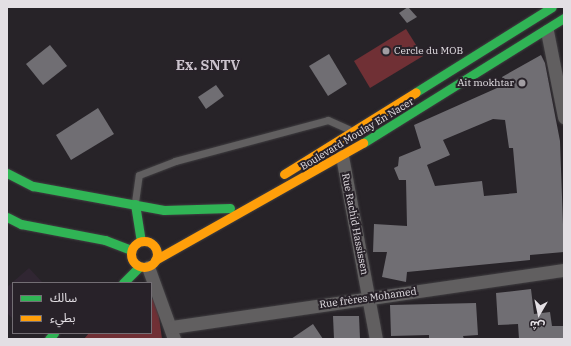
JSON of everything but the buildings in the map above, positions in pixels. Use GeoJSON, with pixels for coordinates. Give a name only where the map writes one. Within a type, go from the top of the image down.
{"type":"FeatureCollection","features":[{"type":"Feature","properties":{"kind":"main road","name":"Boulevard Moulay En Nacer"},"geometry":{"type":"LineString","coordinates":[[156,248],[230,208],[552,7]]}},
{"type":"Feature","properties":{"kind":"main road","name":"Boulevard Moulay En Nacer"},"geometry":{"type":"LineString","coordinates":[[124,282],[148,265],[342,156],[546,31],[564,18]]}},
{"type":"Feature","properties":{"kind":"main road"},"geometry":{"type":"LineString","coordinates":[[7,173],[33,186],[164,210],[230,208]]}},
{"type":"Feature","properties":{"kind":"main road"},"geometry":{"type":"LineString","coordinates":[[135,204],[141,241]]}},
{"type":"Feature","properties":{"kind":"main road"},"geometry":{"type":"LineString","coordinates":[[7,218],[21,224],[104,240],[131,250]]}},
{"type":"Feature","properties":{"kind":"main road"},"geometry":{"type":"LineString","coordinates":[[141,241],[150,242],[156,248],[148,265],[132,261],[131,250],[141,241]]}},
{"type":"Feature","properties":{"kind":"street"},"geometry":{"type":"LineString","coordinates":[[546,31],[563,103],[564,117]]}},
{"type":"Feature","properties":{"kind":"street","name":"Rue Rachid Hassissen"},"geometry":{"type":"LineString","coordinates":[[342,156],[376,339]]}},
{"type":"Feature","properties":{"kind":"street"},"geometry":{"type":"LineString","coordinates":[[148,265],[173,333]]}},
{"type":"Feature","properties":{"kind":"street","name":"Rue frères Mohamed"},"geometry":{"type":"LineString","coordinates":[[173,333],[369,297],[564,270]]}},
{"type":"Feature","properties":{"kind":"lane"},"geometry":{"type":"LineString","coordinates":[[135,204],[139,175],[175,161],[328,120],[352,131]]}},
{"type":"Feature","properties":{"kind":"shaded area"},"geometry":{"type":"Polygon","coordinates":[[[406,29],[423,56],[370,88],[354,61],[406,29]]]}},
{"type":"Feature","properties":{"kind":"shaded area"},"geometry":{"type":"Polygon","coordinates":[[[29,268],[42,282],[13,282],[29,268]]]}},
{"type":"Feature","properties":{"kind":"shaded area"},"geometry":{"type":"Polygon","coordinates":[[[12,283],[12,318],[7,313],[7,287],[12,283]]]}},
{"type":"Feature","properties":{"kind":"shaded area"},"geometry":{"type":"Polygon","coordinates":[[[152,299],[157,302],[162,339],[84,339],[88,334],[152,334],[152,299]]]}},
{"type":"Feature","properties":{"kind":"traffic: fast"},"geometry":{"type":"LineString","coordinates":[[416,92],[552,7]]}},
{"type":"Feature","properties":{"kind":"traffic: fast"},"geometry":{"type":"LineString","coordinates":[[363,143],[564,18]]}},
{"type":"Feature","properties":{"kind":"traffic: fast"},"geometry":{"type":"LineString","coordinates":[[7,173],[33,186],[164,210],[230,208]]}},
{"type":"Feature","properties":{"kind":"traffic: fast"},"geometry":{"type":"LineString","coordinates":[[135,204],[141,241]]}},
{"type":"Feature","properties":{"kind":"traffic: fast"},"geometry":{"type":"LineString","coordinates":[[7,217],[21,224],[105,240],[131,250]]}},
{"type":"Feature","properties":{"kind":"traffic: fast"},"geometry":{"type":"LineString","coordinates":[[124,282],[139,267]]}},
{"type":"Feature","properties":{"kind":"traffic: fast"},"geometry":{"type":"LineString","coordinates":[[49,339],[53,334]]}},
{"type":"Feature","properties":{"kind":"traffic: slow"},"geometry":{"type":"LineString","coordinates":[[284,174],[416,92]]}},
{"type":"Feature","properties":{"kind":"traffic: slow"},"geometry":{"type":"LineString","coordinates":[[155,260],[363,143]]}},
{"type":"Feature","properties":{"kind":"traffic: slow"},"geometry":{"type":"LineString","coordinates":[[144,241],[153,245],[157,254],[153,263],[144,267],[135,263],[131,254],[135,245],[144,241]]}},
{"type":"Feature","properties":{"kind":"place","name":"Cercle du MOB"},"geometry":{"type":"Point","coordinates":[386,51]}},
{"type":"Feature","properties":{"kind":"place","name":"Ait mokhtar"},"geometry":{"type":"Point","coordinates":[522,83]}},
{"type":"Feature","properties":{"kind":"district","name":"Ex. SNTV"},"geometry":{"type":"Point","coordinates":[208,65]}}]}
